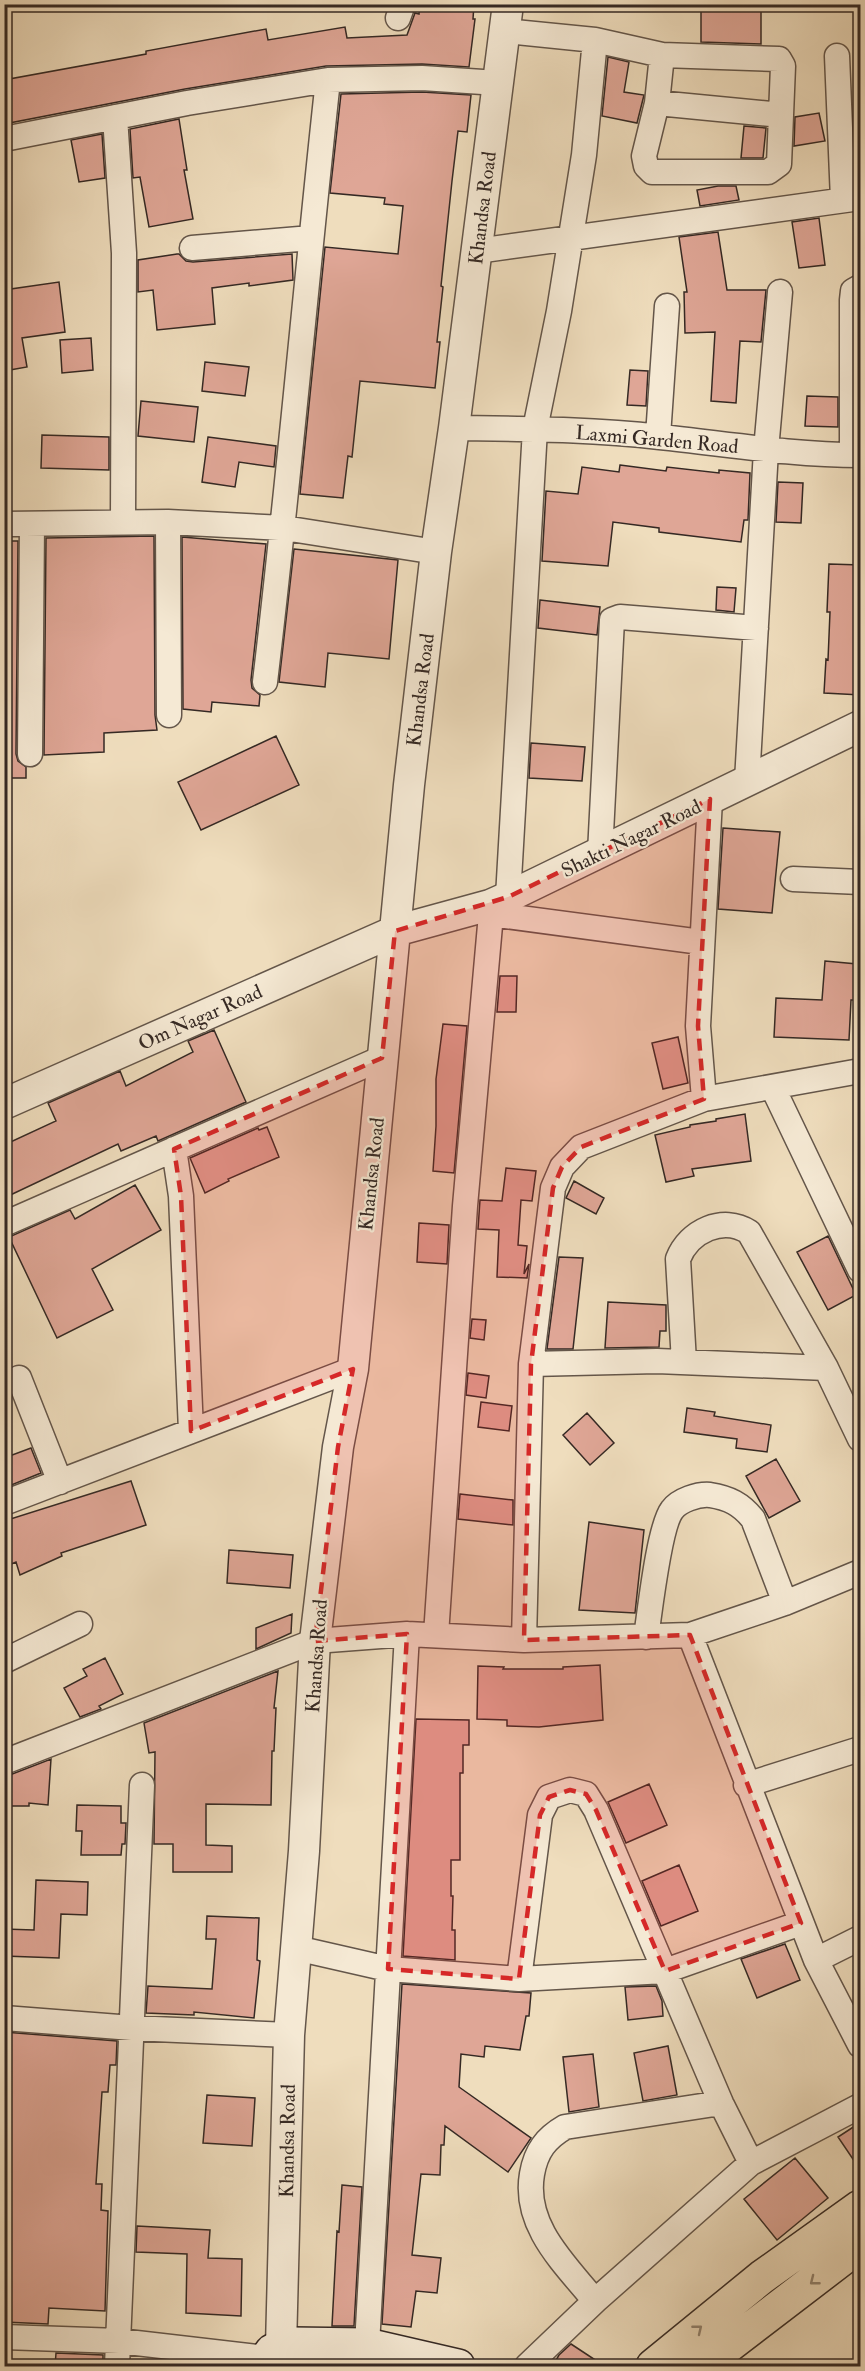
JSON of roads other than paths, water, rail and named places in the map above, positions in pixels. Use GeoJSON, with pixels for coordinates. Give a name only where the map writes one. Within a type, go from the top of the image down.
{"type":"FeatureCollection","features":[{"type":"Feature","properties":{"kind":"main road"},"geometry":{"type":"LineString","coordinates":[[652,2367],[762,2277],[861,2207]]}},
{"type":"Feature","properties":{"kind":"main road"},"geometry":{"type":"LineString","coordinates":[[702,2367],[861,2245]]}},
{"type":"Feature","properties":{"kind":"main road"},"geometry":{"type":"LineString","coordinates":[[274,2360],[291,2344],[368,2361],[458,2367]]}},
{"type":"Feature","properties":{"kind":"street"},"geometry":{"type":"LineString","coordinates":[[507,18],[662,55],[778,59],[783,66],[778,164],[768,172],[652,172],[646,166],[644,156],[657,103],[662,55]]}},
{"type":"Feature","properties":{"kind":"street","name":"Khandsa Road"},"geometry":{"type":"LineString","coordinates":[[274,2360],[289,2035],[304,1851],[315,1641],[338,1447],[353,1369],[409,785],[436,552],[507,18]]}},
{"type":"Feature","properties":{"kind":"street"},"geometry":{"type":"LineString","coordinates":[[436,1635],[465,1206],[496,905],[535,429],[560,311],[584,155],[595,40]]}},
{"type":"Feature","properties":{"kind":"street"},"geometry":{"type":"LineString","coordinates":[[477,251],[852,199],[837,56]]}},
{"type":"Feature","properties":{"kind":"street"},"geometry":{"type":"LineString","coordinates":[[4,140],[115,117],[328,80],[422,78],[498,83]]}},
{"type":"Feature","properties":{"kind":"street"},"geometry":{"type":"LineString","coordinates":[[265,682],[284,528],[328,80]]}},
{"type":"Feature","properties":{"kind":"street"},"geometry":{"type":"LineString","coordinates":[[657,103],[781,115]]}},
{"type":"Feature","properties":{"kind":"street"},"geometry":{"type":"LineString","coordinates":[[115,117],[124,253],[123,521]]}},
{"type":"Feature","properties":{"kind":"street"},"geometry":{"type":"LineString","coordinates":[[192,248],[311,238]]}},
{"type":"Feature","properties":{"kind":"street"},"geometry":{"type":"LineString","coordinates":[[856,455],[852,300],[853,291],[861,287]]}},
{"type":"Feature","properties":{"kind":"street"},"geometry":{"type":"LineString","coordinates":[[747,781],[766,450],[780,292]]}},
{"type":"Feature","properties":{"kind":"street"},"geometry":{"type":"LineString","coordinates":[[658,436],[668,306]]}},
{"type":"Feature","properties":{"kind":"street","name":"Laxmi Garden Road"},"geometry":{"type":"LineString","coordinates":[[454,429],[535,429],[658,436],[766,450],[856,455]]}},
{"type":"Feature","properties":{"kind":"street"},"geometry":{"type":"LineString","coordinates":[[4,524],[123,521],[284,528],[436,552]]}},
{"type":"Feature","properties":{"kind":"street"},"geometry":{"type":"LineString","coordinates":[[168,522],[169,715]]}},
{"type":"Feature","properties":{"kind":"street"},"geometry":{"type":"LineString","coordinates":[[30,754],[32,524]]}},
{"type":"Feature","properties":{"kind":"street"},"geometry":{"type":"LineString","coordinates":[[600,853],[612,620],[620,617],[756,628]]}},
{"type":"Feature","properties":{"kind":"street","name":"Shakti Nagar Road"},"geometry":{"type":"LineString","coordinates":[[395,931],[496,905],[861,726]]}},
{"type":"Feature","properties":{"kind":"street"},"geometry":{"type":"LineString","coordinates":[[704,1099],[698,1026],[710,799]]}},
{"type":"Feature","properties":{"kind":"street"},"geometry":{"type":"LineString","coordinates":[[793,879],[861,882]]}},
{"type":"Feature","properties":{"kind":"street"},"geometry":{"type":"LineString","coordinates":[[496,905],[701,942]]}},
{"type":"Feature","properties":{"kind":"street","name":"Om Nagar Road"},"geometry":{"type":"LineString","coordinates":[[4,1104],[395,931]]}},
{"type":"Feature","properties":{"kind":"street"},"geometry":{"type":"LineString","coordinates":[[4,1224],[382,1058]]}},
{"type":"Feature","properties":{"kind":"street"},"geometry":{"type":"LineString","coordinates":[[524,1640],[531,1364],[553,1188],[562,1167],[581,1147],[704,1099],[861,1071]]}},
{"type":"Feature","properties":{"kind":"street"},"geometry":{"type":"LineString","coordinates":[[774,1088],[861,1270]]}},
{"type":"Feature","properties":{"kind":"street"},"geometry":{"type":"LineString","coordinates":[[174,1149],[181,1196],[191,1431]]}},
{"type":"Feature","properties":{"kind":"street"},"geometry":{"type":"LineString","coordinates":[[684,1362],[678,1258],[683,1246],[699,1233],[713,1226],[729,1223],[741,1226],[749,1232],[826,1368],[861,1439]]}},
{"type":"Feature","properties":{"kind":"street"},"geometry":{"type":"LineString","coordinates":[[531,1364],[684,1362],[826,1368]]}},
{"type":"Feature","properties":{"kind":"street"},"geometry":{"type":"LineString","coordinates":[[4,1503],[353,1369]]}},
{"type":"Feature","properties":{"kind":"street"},"geometry":{"type":"LineString","coordinates":[[19,1378],[60,1482]]}},
{"type":"Feature","properties":{"kind":"street"},"geometry":{"type":"LineString","coordinates":[[646,1637],[666,1520],[679,1502],[705,1495],[732,1500],[745,1509],[753,1519],[785,1603]]}},
{"type":"Feature","properties":{"kind":"street"},"geometry":{"type":"LineString","coordinates":[[4,1762],[315,1641],[407,1634],[524,1640],[690,1635],[785,1603],[861,1572]]}},
{"type":"Feature","properties":{"kind":"street"},"geometry":{"type":"LineString","coordinates":[[4,1661],[80,1624]]}},
{"type":"Feature","properties":{"kind":"street"},"geometry":{"type":"LineString","coordinates":[[368,2361],[407,1634]]}},
{"type":"Feature","properties":{"kind":"street"},"geometry":{"type":"LineString","coordinates":[[690,1635],[746,1785],[816,1960],[861,2045]]}},
{"type":"Feature","properties":{"kind":"street"},"geometry":{"type":"LineString","coordinates":[[746,1785],[861,1749]]}},
{"type":"Feature","properties":{"kind":"street"},"geometry":{"type":"LineString","coordinates":[[117,2367],[142,1785]]}},
{"type":"Feature","properties":{"kind":"street"},"geometry":{"type":"LineString","coordinates":[[519,1978],[540,1815],[549,1797],[570,1790],[586,1794],[596,1810],[721,2103],[751,2163]]}},
{"type":"Feature","properties":{"kind":"street"},"geometry":{"type":"LineString","coordinates":[[296,1948],[388,1969],[519,1978],[665,1971],[801,1923]]}},
{"type":"Feature","properties":{"kind":"street"},"geometry":{"type":"LineString","coordinates":[[816,1960],[861,1938]]}},
{"type":"Feature","properties":{"kind":"street"},"geometry":{"type":"LineString","coordinates":[[4,2018],[132,2028],[289,2035]]}},
{"type":"Feature","properties":{"kind":"street"},"geometry":{"type":"LineString","coordinates":[[595,2301],[547,2242],[533,2214],[530,2185],[534,2164],[541,2148],[551,2136],[565,2127],[721,2103]]}},
{"type":"Feature","properties":{"kind":"street"},"geometry":{"type":"LineString","coordinates":[[528,2367],[595,2301],[751,2163],[861,2106]]}},
{"type":"Feature","properties":{"kind":"street"},"geometry":{"type":"LineString","coordinates":[[4,2337],[119,2341],[274,2360]]}}]}
